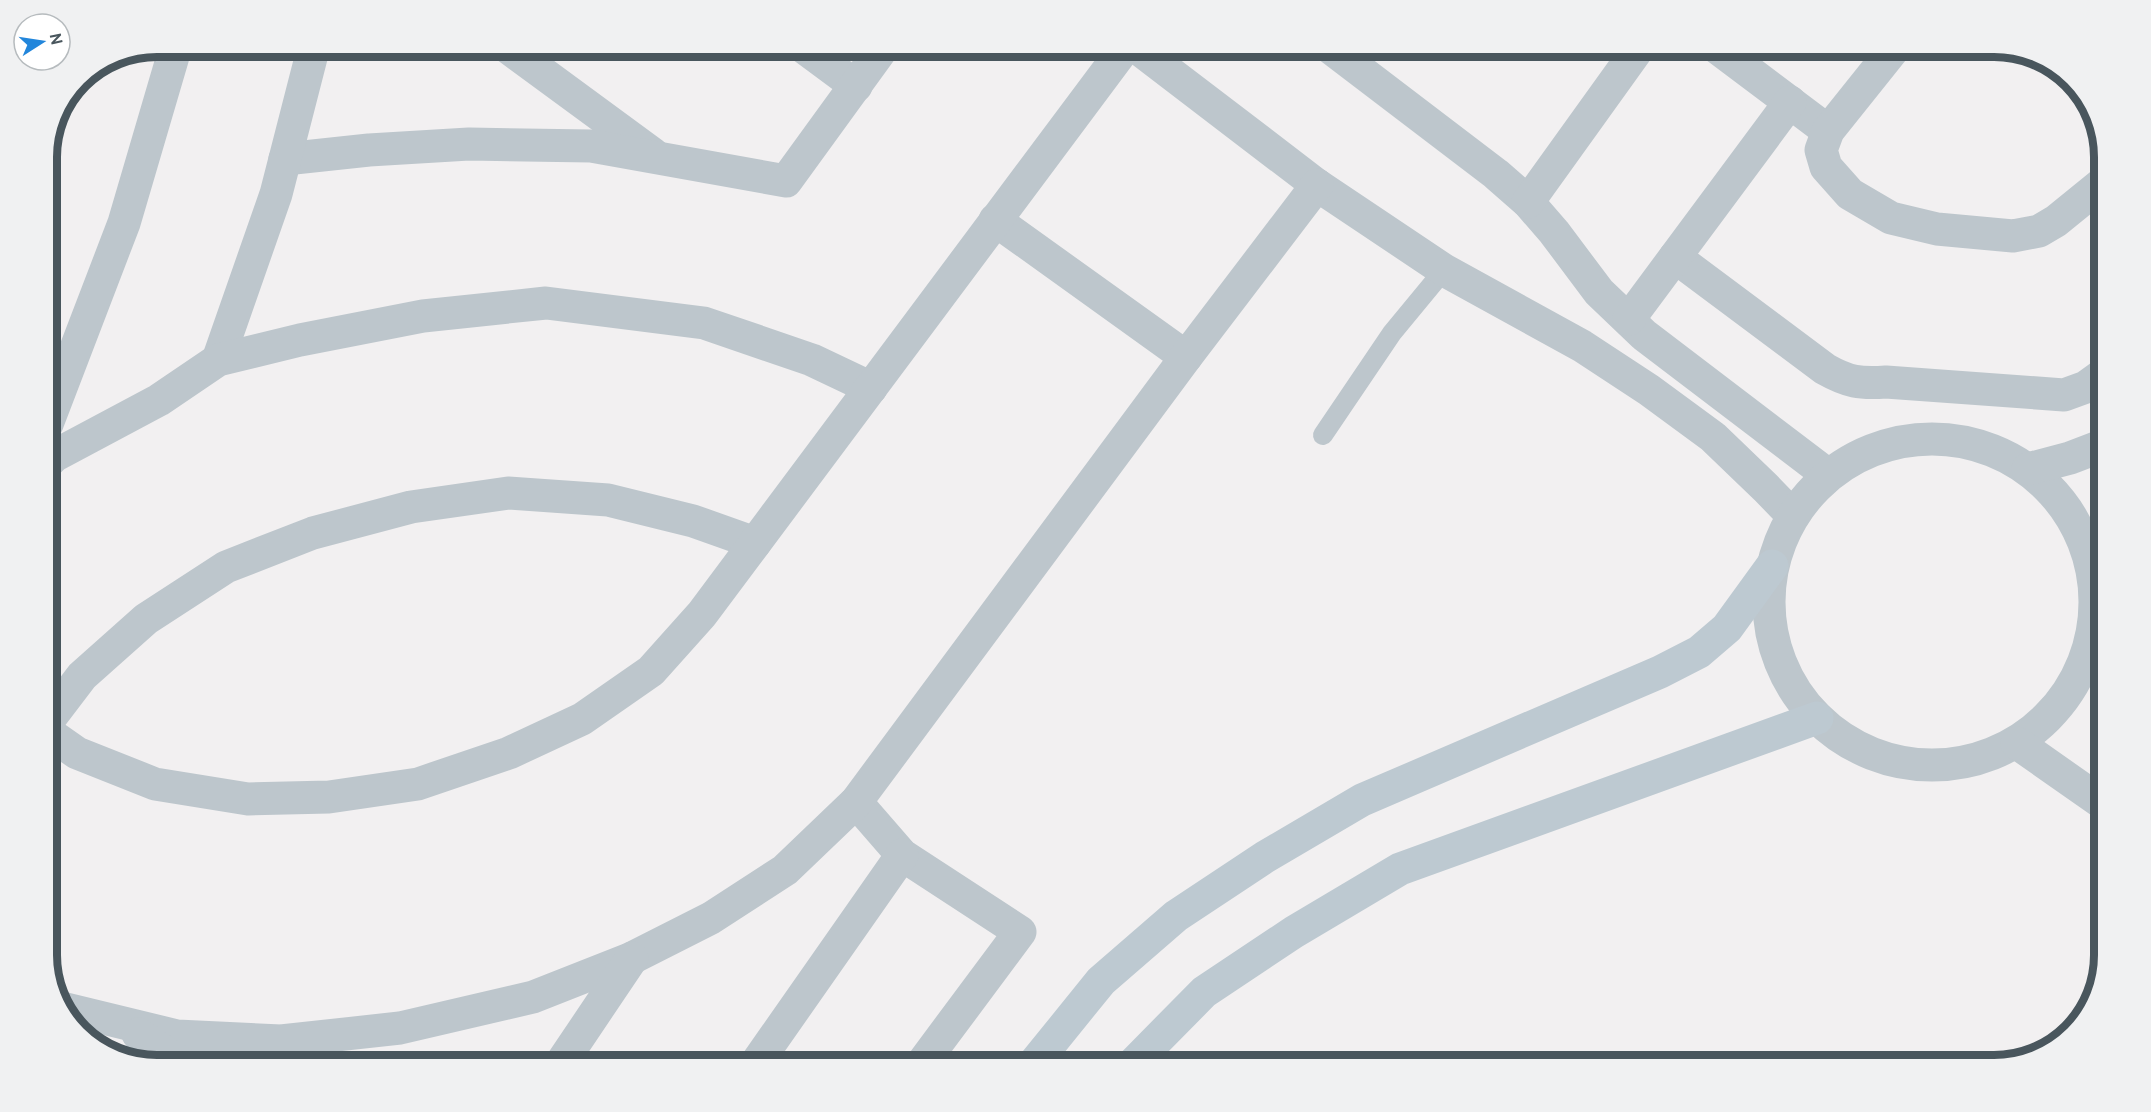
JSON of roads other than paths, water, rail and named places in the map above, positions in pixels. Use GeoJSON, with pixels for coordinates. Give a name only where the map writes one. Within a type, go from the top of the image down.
{"type":"FeatureCollection","features":[{"type":"Feature","properties":{"kind":"street"},"geometry":{"type":"LineString","coordinates":[[57,397],[123,222],[173,57]]}},
{"type":"Feature","properties":{"kind":"street"},"geometry":{"type":"LineString","coordinates":[[218,360],[276,194],[311,57]]}},
{"type":"Feature","properties":{"kind":"street"},"geometry":{"type":"LineString","coordinates":[[523,57],[659,159]]}},
{"type":"Feature","properties":{"kind":"street"},"geometry":{"type":"LineString","coordinates":[[817,57],[856,86]]}},
{"type":"Feature","properties":{"kind":"street"},"geometry":{"type":"LineString","coordinates":[[285,159],[369,150],[469,144],[591,146],[786,181],[876,57]]}},
{"type":"Feature","properties":{"kind":"street"},"geometry":{"type":"LineString","coordinates":[[57,739],[77,753],[155,784],[248,799],[329,797],[418,784],[509,753],[582,719],[651,671],[702,614],[1118,57]]}},
{"type":"Feature","properties":{"kind":"street"},"geometry":{"type":"LineString","coordinates":[[1149,57],[1317,185],[1444,270],[1582,345],[1649,390],[1713,437],[1793,516]]}},
{"type":"Feature","properties":{"kind":"street"},"geometry":{"type":"LineString","coordinates":[[1346,57],[1496,174],[1528,202],[1599,291],[1644,335],[1828,476]]}},
{"type":"Feature","properties":{"kind":"street"},"geometry":{"type":"LineString","coordinates":[[1528,202],[1632,57]]}},
{"type":"Feature","properties":{"kind":"street"},"geometry":{"type":"LineString","coordinates":[[1731,57],[1828,130]]}},
{"type":"Feature","properties":{"kind":"street"},"geometry":{"type":"LineString","coordinates":[[1887,57],[1828,130],[1821,150],[1826,167],[1850,194],[1892,218],[1937,229],[2013,236],[2039,231],[2056,221],[2094,190]]}},
{"type":"Feature","properties":{"kind":"street"},"geometry":{"type":"LineString","coordinates":[[1629,319],[1790,102]]}},
{"type":"Feature","properties":{"kind":"street"},"geometry":{"type":"LineString","coordinates":[[74,1011],[177,1036],[281,1041],[400,1028],[533,997],[632,958],[711,918],[786,870],[856,802],[1186,357],[1317,185]]}},
{"type":"Feature","properties":{"kind":"street"},"geometry":{"type":"LineString","coordinates":[[995,220],[1186,357]]}},
{"type":"Feature","properties":{"kind":"street"},"geometry":{"type":"LineString","coordinates":[[1675,257],[1825,369],[1842,379],[1862,384],[1886,382],[2064,395],[2086,387],[2094,381]]}},
{"type":"Feature","properties":{"kind":"street"},"geometry":{"type":"LineString","coordinates":[[57,454],[159,400],[218,360],[300,340],[423,316],[546,303],[704,323],[812,360],[871,388]]}},
{"type":"Feature","properties":{"kind":"street"},"geometry":{"type":"LineString","coordinates":[[1041,1055],[1101,981],[1176,916],[1265,857],[1362,800],[1700,652],[1727,628],[1773,566],[1793,516],[1828,476],[1874,448],[1927,438],[1981,444],[2028,469],[2066,507],[2094,547]]}},
{"type":"Feature","properties":{"kind":"street"},"geometry":{"type":"LineString","coordinates":[[2028,469],[2094,449]]}},
{"type":"Feature","properties":{"kind":"street"},"geometry":{"type":"LineString","coordinates":[[57,709],[82,676],[146,619],[226,567],[313,533],[411,507],[508,493],[608,500],[693,521],[755,543]]}},
{"type":"Feature","properties":{"kind":"street"},"geometry":{"type":"LineString","coordinates":[[1773,566],[1769,607],[1775,648],[1792,685],[1817,717],[1861,749],[1912,765],[1966,763],[2017,743],[2058,708],[2094,669]]}},
{"type":"Feature","properties":{"kind":"street"},"geometry":{"type":"LineString","coordinates":[[1142,1055],[1204,992],[1294,932],[1400,869],[1817,717]]}},
{"type":"Feature","properties":{"kind":"street"},"geometry":{"type":"LineString","coordinates":[[2017,743],[2094,797]]}},
{"type":"Feature","properties":{"kind":"street"},"geometry":{"type":"LineString","coordinates":[[856,802],[902,855],[1020,932],[928,1055]]}},
{"type":"Feature","properties":{"kind":"street"},"geometry":{"type":"LineString","coordinates":[[762,1055],[902,855]]}},
{"type":"Feature","properties":{"kind":"street"},"geometry":{"type":"LineString","coordinates":[[567,1055],[632,958]]}},
{"type":"Feature","properties":{"kind":"street"},"geometry":{"type":"LineString","coordinates":[[121,1023],[169,1055]]}},
{"type":"Feature","properties":{"kind":"lane"},"geometry":{"type":"LineString","coordinates":[[1323,435],[1392,333],[1444,270]]}}]}
